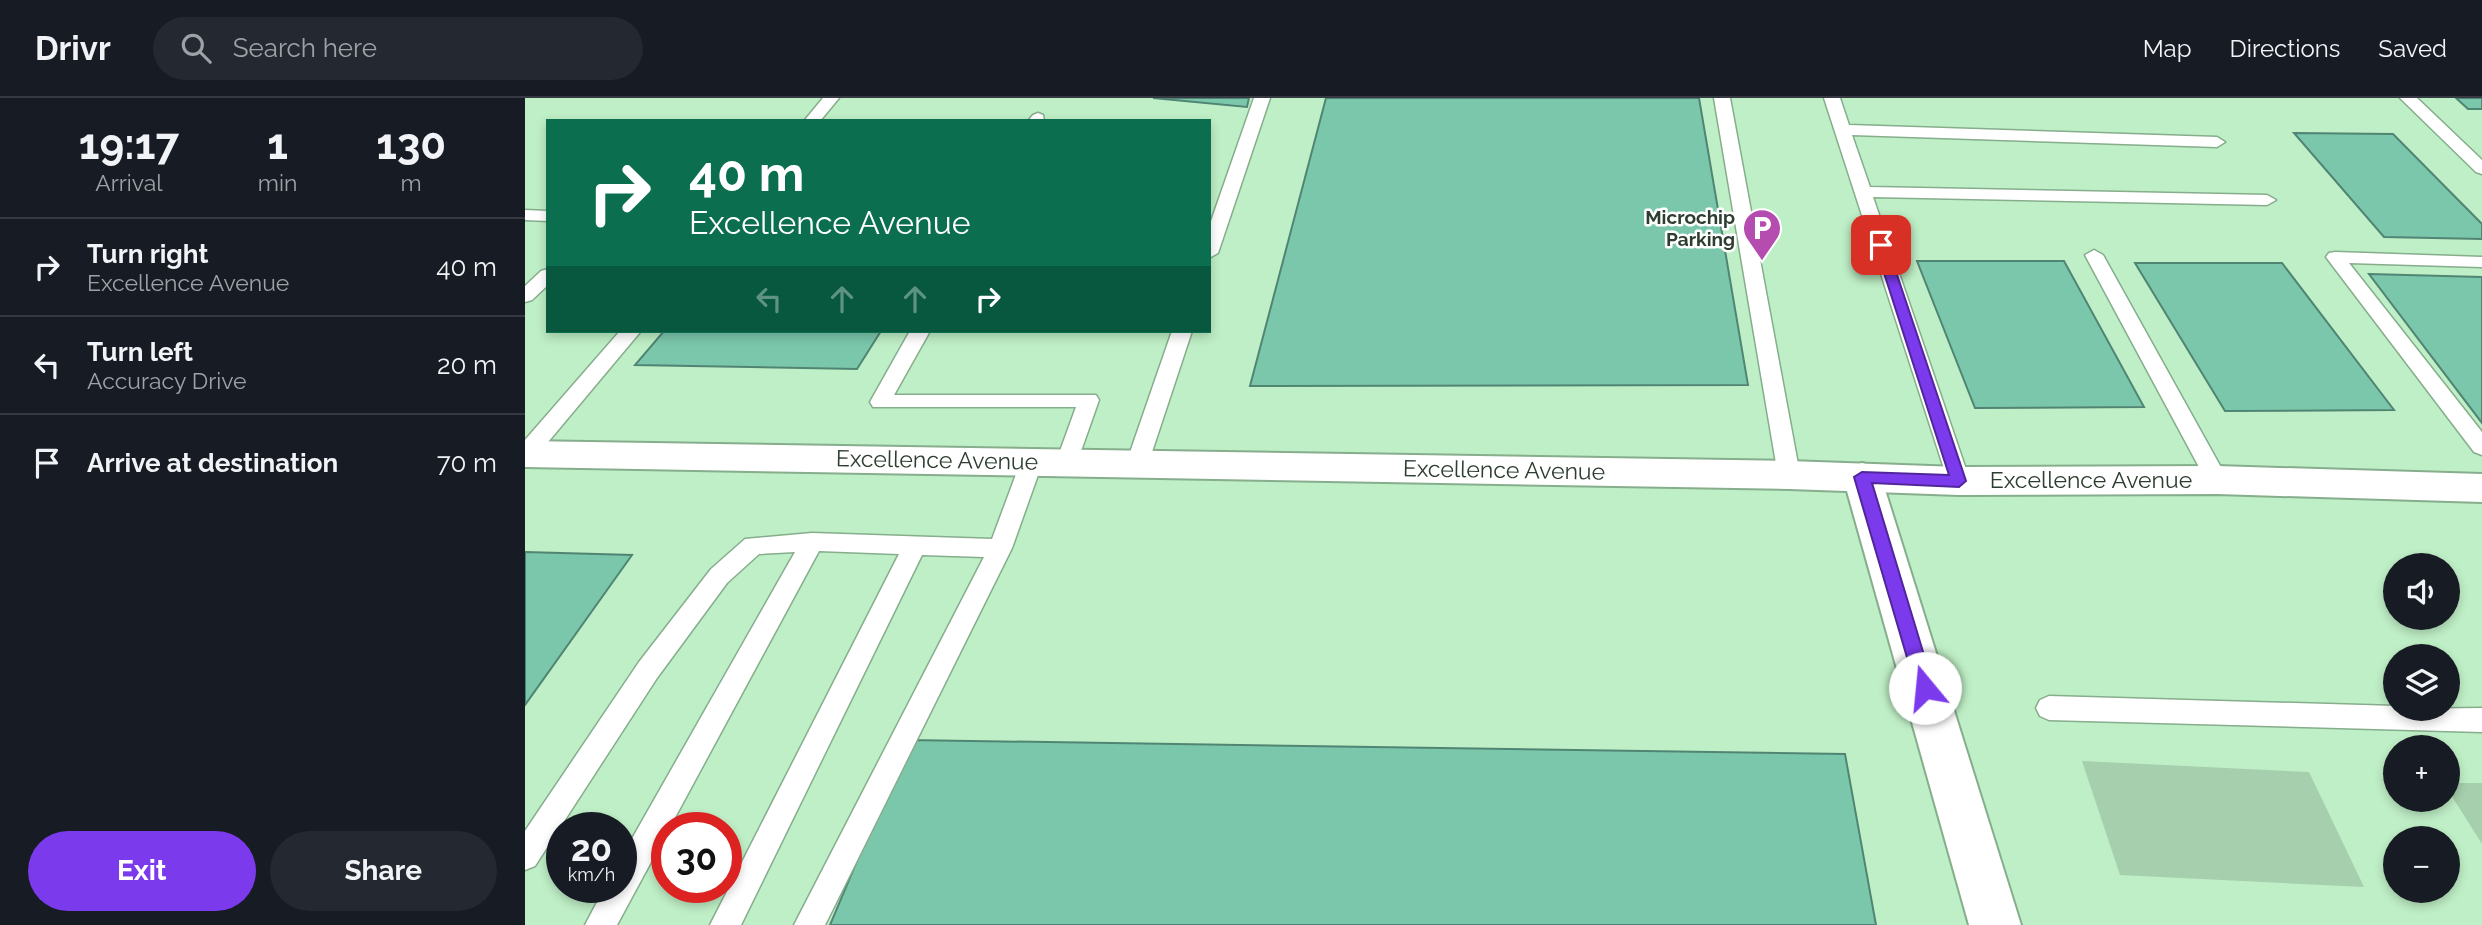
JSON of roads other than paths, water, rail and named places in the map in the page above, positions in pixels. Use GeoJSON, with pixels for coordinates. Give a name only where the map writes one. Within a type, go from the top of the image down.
{"type":"FeatureCollection","features":[{"type":"Feature","properties":{"kind":"street","name":"Excellence Avenue"},"geometry":{"type":"LineString","coordinates":[[525,454],[1789,475],[1959,481],[2217,480],[2482,488]]}},
{"type":"Feature","properties":{"kind":"street"},"geometry":{"type":"LineString","coordinates":[[1862,477],[1995,925]]}},
{"type":"Feature","properties":{"kind":"lane"},"geometry":{"type":"LineString","coordinates":[[814,119],[831,98]]}},
{"type":"Feature","properties":{"kind":"lane"},"geometry":{"type":"LineString","coordinates":[[1211,247],[1262,98]]}},
{"type":"Feature","properties":{"kind":"lane"},"geometry":{"type":"LineString","coordinates":[[1723,98],[1789,475]]}},
{"type":"Feature","properties":{"kind":"lane"},"geometry":{"type":"LineString","coordinates":[[1832,98],[1959,481]]}},
{"type":"Feature","properties":{"kind":"lane"},"geometry":{"type":"LineString","coordinates":[[2407,98],[2482,169]]}},
{"type":"Feature","properties":{"kind":"lane"},"geometry":{"type":"LineString","coordinates":[[1843,130],[2217,142]]}},
{"type":"Feature","properties":{"kind":"lane"},"geometry":{"type":"LineString","coordinates":[[1864,192],[2267,200]]}},
{"type":"Feature","properties":{"kind":"lane"},"geometry":{"type":"LineString","coordinates":[[525,215],[546,216]]}},
{"type":"Feature","properties":{"kind":"lane"},"geometry":{"type":"LineString","coordinates":[[2094,255],[2217,480]]}},
{"type":"Feature","properties":{"kind":"lane"},"geometry":{"type":"LineString","coordinates":[[2482,262],[2335,257],[2474,428],[2482,447]]}},
{"type":"Feature","properties":{"kind":"lane"},"geometry":{"type":"LineString","coordinates":[[525,296],[546,277]]}},
{"type":"Feature","properties":{"kind":"lane"},"geometry":{"type":"LineString","coordinates":[[525,454],[629,333]]}},
{"type":"Feature","properties":{"kind":"lane"},"geometry":{"type":"LineString","coordinates":[[809,925],[1000,548],[1049,462],[1089,400],[880,402],[919,333]]}},
{"type":"Feature","properties":{"kind":"lane"},"geometry":{"type":"LineString","coordinates":[[1137,464],[1181,333]]}},
{"type":"Feature","properties":{"kind":"lane"},"geometry":{"type":"LineString","coordinates":[[525,856],[648,670],[719,576],[753,545],[812,542],[1000,548]]}},
{"type":"Feature","properties":{"kind":"lane"},"geometry":{"type":"LineString","coordinates":[[600,925],[812,542]]}},
{"type":"Feature","properties":{"kind":"lane"},"geometry":{"type":"LineString","coordinates":[[725,925],[915,545]]}},
{"type":"Feature","properties":{"kind":"lane"},"geometry":{"type":"LineString","coordinates":[[2049,708],[2482,720]]}},
{"type":"Feature","properties":{"kind":"place","name":"Microchip Parking"},"geometry":{"type":"Point","coordinates":[1762,262]}}]}
